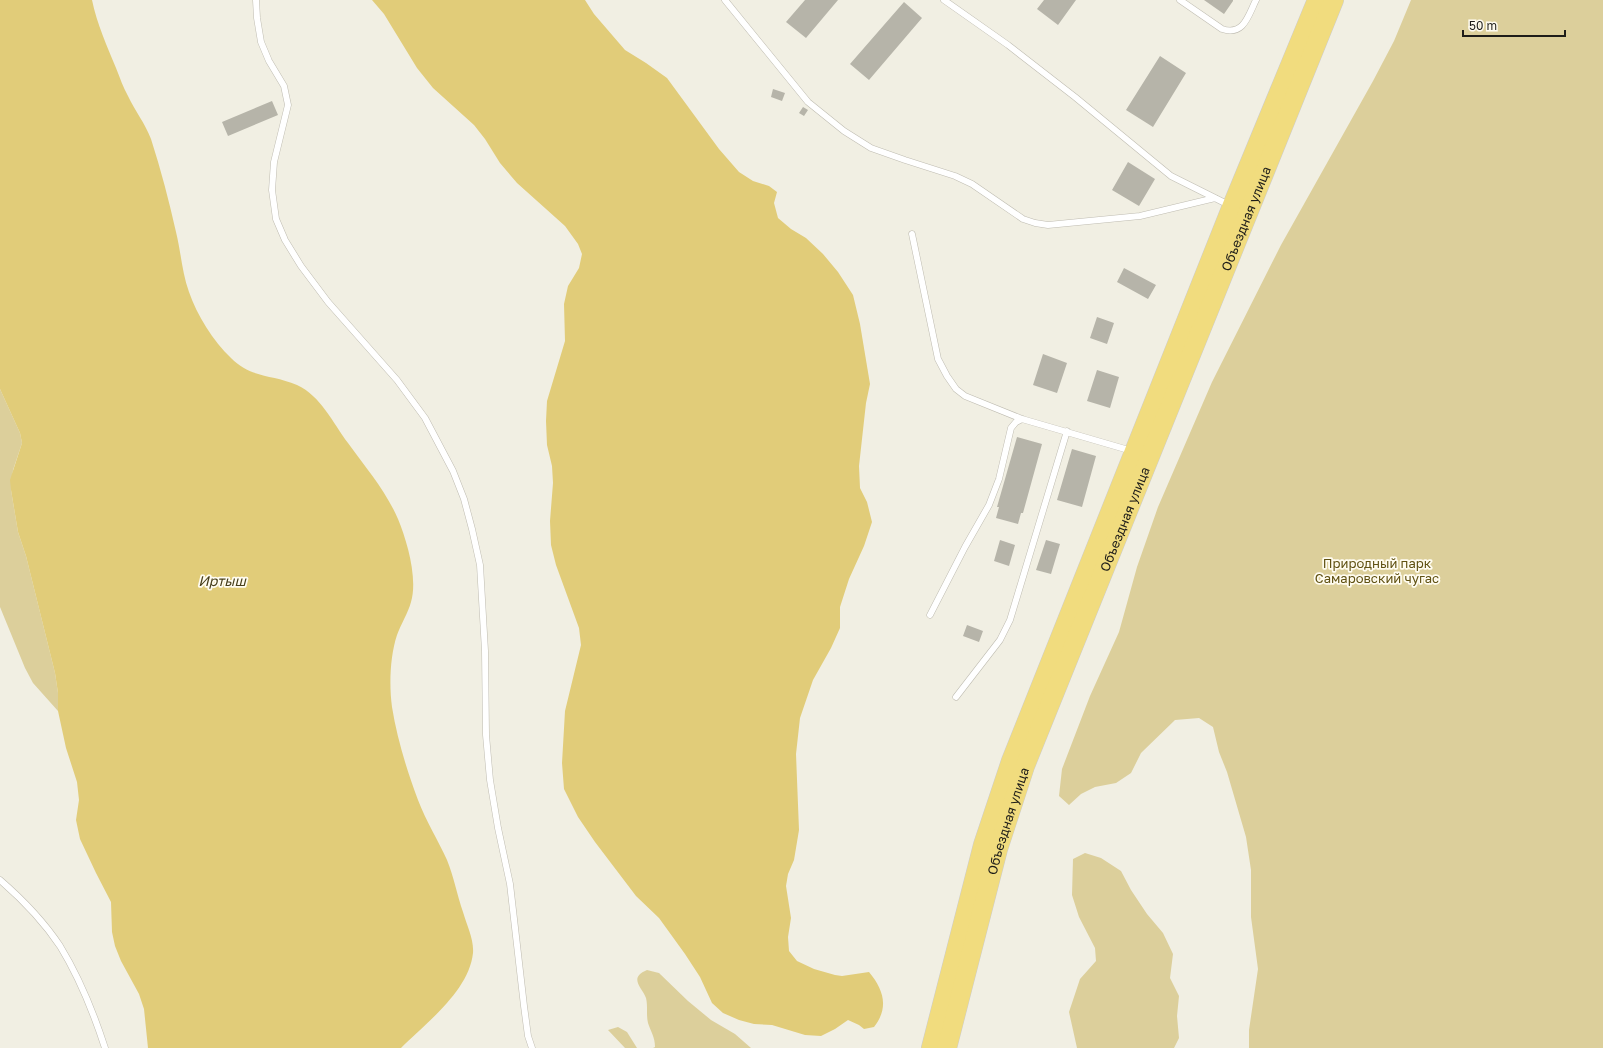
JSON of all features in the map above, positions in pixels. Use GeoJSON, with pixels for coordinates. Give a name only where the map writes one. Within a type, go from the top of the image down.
{"type":"FeatureCollection","features":[{"type":"Feature","properties":{"kind":"main road","name":"Объездная улица"},"geometry":{"type":"LineString","coordinates":[[947,1048],[998,849],[1023,773],[1141,455],[1240,210],[1316,0]]}},
{"type":"Feature","properties":{"kind":"main road","name":"Объездная улица"},"geometry":{"type":"LineString","coordinates":[[1240,210],[1334,0]]}},
{"type":"Feature","properties":{"kind":"main road","name":"Объездная улица"},"geometry":{"type":"LineString","coordinates":[[931,1048],[983,845],[997,801],[1046,671],[1141,455]]}},
{"type":"Feature","properties":{"kind":"lane"},"geometry":{"type":"LineString","coordinates":[[256,0],[261,42],[269,61],[284,86],[288,105],[274,162],[272,190],[276,219],[285,240],[301,266],[328,302],[397,380],[425,418],[453,471],[464,499],[472,529],[480,565],[485,650],[486,735],[490,780],[498,828],[510,884],[528,1036],[532,1048]]}},
{"type":"Feature","properties":{"kind":"lane"},"geometry":{"type":"LineString","coordinates":[[725,0],[808,102],[844,131],[871,148],[955,176],[972,184],[1023,219],[1048,225],[1140,216],[1215,198]]}},
{"type":"Feature","properties":{"kind":"lane"},"geometry":{"type":"LineString","coordinates":[[944,0],[1014,49],[1171,176],[1240,210]]}},
{"type":"Feature","properties":{"kind":"lane"},"geometry":{"type":"LineString","coordinates":[[1180,0],[1222,29],[1228,31],[1234,31],[1245,22],[1256,0]]}},
{"type":"Feature","properties":{"kind":"lane"},"geometry":{"type":"LineString","coordinates":[[912,234],[938,359],[956,389],[965,396],[1022,419],[1067,431],[1141,455]]}},
{"type":"Feature","properties":{"kind":"lane"},"geometry":{"type":"LineString","coordinates":[[930,615],[965,547],[989,505],[999,479],[1010,428],[1022,419]]}},
{"type":"Feature","properties":{"kind":"lane"},"geometry":{"type":"LineString","coordinates":[[956,697],[1000,640],[1010,620],[1067,431]]}},
{"type":"Feature","properties":{"kind":"lane"},"geometry":{"type":"LineString","coordinates":[[0,880],[19,896],[60,946],[88,1000],[105,1048]]}},
{"type":"Feature","properties":{"kind":"green space","name":"Природный парк Самаровский чугас"},"geometry":{"type":"Polygon","coordinates":[[[1411,0],[1603,0],[1603,1048],[1249,1048],[1249,1030],[1258,969],[1251,917],[1251,870],[1246,837],[1227,772],[1219,752],[1213,727],[1199,718],[1175,720],[1141,753],[1131,773],[1116,783],[1095,787],[1081,794],[1069,805],[1059,796],[1062,769],[1090,696],[1119,632],[1137,567],[1158,507],[1212,382],[1281,245],[1394,41],[1411,0]]]}},
{"type":"Feature","properties":{"kind":"green space"},"geometry":{"type":"Polygon","coordinates":[[[0,389],[20,433],[22,443],[13,470],[11,490],[18,532],[26,556],[55,673],[58,693],[58,711],[33,683],[25,668],[0,607],[0,389]]]}},
{"type":"Feature","properties":{"kind":"green space"},"geometry":{"type":"Polygon","coordinates":[[[1085,853],[1101,858],[1121,871],[1131,890],[1147,914],[1163,933],[1173,954],[1170,978],[1179,996],[1177,1016],[1179,1038],[1174,1048],[1077,1048],[1069,1012],[1080,979],[1096,961],[1095,948],[1079,917],[1072,895],[1073,859],[1085,853]]]}},
{"type":"Feature","properties":{"kind":"green space"},"geometry":{"type":"Polygon","coordinates":[[[647,970],[659,973],[688,1001],[711,1020],[735,1034],[751,1048],[653,1048],[655,1047],[655,1043],[648,1023],[646,998],[637,979],[641,973],[647,970]]]}},
{"type":"Feature","properties":{"kind":"green space"},"geometry":{"type":"Polygon","coordinates":[[[618,1027],[627,1032],[637,1048],[625,1048],[608,1030],[618,1027]]]}},
{"type":"Feature","properties":{"kind":"water","name":"Иртыш"},"geometry":{"type":"Polygon","coordinates":[[[0,0],[92,0],[99,26],[123,86],[151,139],[171,209],[187,285],[192,301],[201,319],[218,344],[239,365],[255,373],[297,385],[320,403],[382,489],[398,519],[408,549],[412,571],[413,592],[410,606],[397,635],[393,652],[390,680],[394,719],[410,778],[421,808],[449,866],[470,932],[473,948],[470,967],[464,980],[455,993],[434,1017],[401,1048],[148,1048],[144,1009],[139,994],[121,961],[115,946],[112,932],[111,902],[80,839],[76,820],[79,800],[77,782],[66,748],[58,711],[58,693],[55,673],[26,556],[18,532],[11,490],[10,480],[22,443],[20,433],[0,389],[0,0]]]}},
{"type":"Feature","properties":{"kind":"water"},"geometry":{"type":"Polygon","coordinates":[[[372,0],[585,0],[594,14],[625,50],[667,78],[719,149],[739,172],[753,181],[769,186],[777,192],[774,203],[778,218],[791,229],[806,238],[823,254],[838,272],[853,295],[860,324],[870,384],[866,403],[859,466],[860,488],[867,502],[872,522],[864,546],[849,579],[840,607],[840,628],[831,648],[813,680],[800,718],[796,754],[799,830],[794,860],[788,874],[786,886],[791,918],[788,937],[789,951],[797,961],[814,969],[835,975],[842,976],[869,972],[878,986],[883,999],[882,1013],[874,1027],[864,1029],[848,1020],[821,1036],[805,1035],[772,1025],[754,1024],[739,1020],[723,1013],[712,1003],[700,977],[659,918],[636,896],[595,842],[578,817],[564,789],[562,763],[565,711],[581,645],[579,628],[556,565],[551,545],[550,521],[553,483],[552,466],[547,445],[546,421],[547,401],[565,341],[564,304],[568,286],[579,268],[582,254],[578,244],[565,226],[517,183],[500,163],[474,125],[433,88],[417,68],[384,14],[372,0]]]}},
{"type":"Feature","properties":{"kind":"building"},"geometry":{"type":"Polygon","coordinates":[[[805,0],[838,0],[806,38],[786,22],[805,0]]]}},
{"type":"Feature","properties":{"kind":"building"},"geometry":{"type":"Polygon","coordinates":[[[1044,0],[1076,0],[1058,25],[1037,9],[1044,0]]]}},
{"type":"Feature","properties":{"kind":"building"},"geometry":{"type":"Polygon","coordinates":[[[1204,0],[1233,0],[1233,1],[1224,14],[1204,0]]]}},
{"type":"Feature","properties":{"kind":"building"},"geometry":{"type":"Polygon","coordinates":[[[904,2],[922,18],[869,80],[850,64],[904,2]]]}},
{"type":"Feature","properties":{"kind":"building"},"geometry":{"type":"Polygon","coordinates":[[[1160,56],[1186,73],[1153,127],[1126,110],[1160,56]]]}},
{"type":"Feature","properties":{"kind":"building"},"geometry":{"type":"Polygon","coordinates":[[[773,89],[785,93],[782,101],[771,97],[773,89]]]}},
{"type":"Feature","properties":{"kind":"building"},"geometry":{"type":"Polygon","coordinates":[[[272,101],[278,115],[228,136],[222,122],[272,101]]]}},
{"type":"Feature","properties":{"kind":"building"},"geometry":{"type":"Polygon","coordinates":[[[803,107],[808,110],[804,116],[799,113],[803,107]]]}},
{"type":"Feature","properties":{"kind":"building"},"geometry":{"type":"Polygon","coordinates":[[[1128,162],[1155,179],[1139,206],[1112,190],[1128,162]]]}},
{"type":"Feature","properties":{"kind":"building"},"geometry":{"type":"Polygon","coordinates":[[[1124,268],[1156,285],[1148,299],[1117,282],[1124,268]]]}},
{"type":"Feature","properties":{"kind":"building"},"geometry":{"type":"Polygon","coordinates":[[[1097,317],[1114,323],[1107,344],[1090,338],[1097,317]]]}},
{"type":"Feature","properties":{"kind":"building"},"geometry":{"type":"Polygon","coordinates":[[[1043,354],[1067,363],[1057,393],[1033,385],[1043,354]]]}},
{"type":"Feature","properties":{"kind":"building"},"geometry":{"type":"Polygon","coordinates":[[[1097,370],[1119,377],[1110,408],[1087,401],[1097,370]]]}},
{"type":"Feature","properties":{"kind":"building"},"geometry":{"type":"Polygon","coordinates":[[[1017,437],[1042,444],[1023,513],[1021,513],[1018,524],[996,518],[999,507],[997,507],[1017,437]]]}},
{"type":"Feature","properties":{"kind":"building"},"geometry":{"type":"Polygon","coordinates":[[[1072,449],[1096,456],[1082,507],[1057,500],[1072,449]]]}},
{"type":"Feature","properties":{"kind":"building"},"geometry":{"type":"Polygon","coordinates":[[[1000,540],[1015,545],[1009,566],[994,561],[1000,540]]]}},
{"type":"Feature","properties":{"kind":"building"},"geometry":{"type":"Polygon","coordinates":[[[1046,540],[1060,544],[1051,574],[1036,570],[1046,540]]]}},
{"type":"Feature","properties":{"kind":"building"},"geometry":{"type":"Polygon","coordinates":[[[967,625],[983,631],[979,642],[963,636],[967,625]]]}}]}
